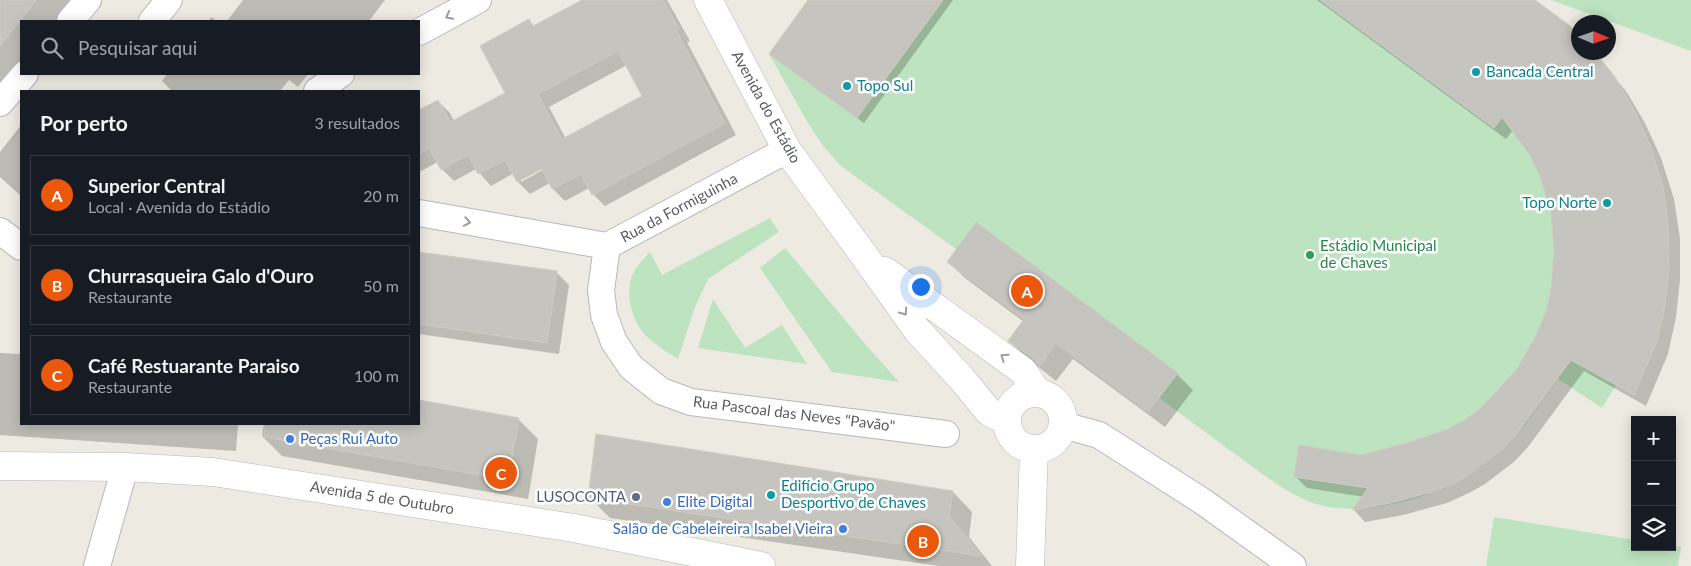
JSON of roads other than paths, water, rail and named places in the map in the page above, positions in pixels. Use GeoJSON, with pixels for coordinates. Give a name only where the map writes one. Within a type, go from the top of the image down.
{"type":"FeatureCollection","features":[{"type":"Feature","properties":{"kind":"street"},"geometry":{"type":"LineString","coordinates":[[71,20],[88,0]]}},
{"type":"Feature","properties":{"kind":"street"},"geometry":{"type":"LineString","coordinates":[[153,20],[169,0]]}},
{"type":"Feature","properties":{"kind":"street"},"geometry":{"type":"LineString","coordinates":[[420,31],[478,0]]}},
{"type":"Feature","properties":{"kind":"street","name":"Avenida do Estádio"},"geometry":{"type":"LineString","coordinates":[[708,0],[787,150],[917,330],[990,412],[1006,420]]}},
{"type":"Feature","properties":{"kind":"street"},"geometry":{"type":"LineString","coordinates":[[0,103],[24,75]]}},
{"type":"Feature","properties":{"kind":"street"},"geometry":{"type":"LineString","coordinates":[[318,90],[340,75]]}},
{"type":"Feature","properties":{"kind":"street","name":"Rua da Formiguinha"},"geometry":{"type":"LineString","coordinates":[[420,213],[607,246],[787,150]]}},
{"type":"Feature","properties":{"kind":"street"},"geometry":{"type":"LineString","coordinates":[[0,231],[20,246]]}},
{"type":"Feature","properties":{"kind":"street","name":"Rua Pascoal das Neves \"Pavão\""},"geometry":{"type":"LineString","coordinates":[[607,246],[601,290],[604,316],[614,342],[631,367],[661,391],[691,402],[946,434]]}},
{"type":"Feature","properties":{"kind":"street","name":"Avenida do Estádio"},"geometry":{"type":"LineString","coordinates":[[866,258],[1023,371],[1037,392],[1053,399],[1059,406],[1063,415],[1063,425]]}},
{"type":"Feature","properties":{"kind":"street"},"geometry":{"type":"LineString","coordinates":[[1037,392],[1027,393],[1012,403],[1006,420],[1007,428],[1014,441],[1026,448],[1047,447],[1058,438],[1063,425],[1099,435],[1202,501],[1293,566]]}},
{"type":"Feature","properties":{"kind":"street"},"geometry":{"type":"LineString","coordinates":[[1030,566],[1034,449]]}},
{"type":"Feature","properties":{"kind":"street","name":"Avenida 5 de Outubro"},"geometry":{"type":"LineString","coordinates":[[0,466],[125,467],[213,472],[574,528],[761,566]]}},
{"type":"Feature","properties":{"kind":"street"},"geometry":{"type":"LineString","coordinates":[[97,566],[125,467]]}},
{"type":"Feature","properties":{"kind":"place","name":"Bancada Central"},"geometry":{"type":"Point","coordinates":[1476,72]}},
{"type":"Feature","properties":{"kind":"place","name":"Topo Sul"},"geometry":{"type":"Point","coordinates":[847,86]}},
{"type":"Feature","properties":{"kind":"place","name":"Topo Norte"},"geometry":{"type":"Point","coordinates":[1607,203]}},
{"type":"Feature","properties":{"kind":"place","name":"Estádio Municipal de Chaves"},"geometry":{"type":"Point","coordinates":[1310,255]}},
{"type":"Feature","properties":{"kind":"place","name":"Superior Central"},"geometry":{"type":"Point","coordinates":[1027,291]}},
{"type":"Feature","properties":{"kind":"place","name":"Peças Rui Auto"},"geometry":{"type":"Point","coordinates":[290,439]}},
{"type":"Feature","properties":{"kind":"place","name":"Café Restuarante Paraiso"},"geometry":{"type":"Point","coordinates":[501,473]}},
{"type":"Feature","properties":{"kind":"place","name":"Edifício Grupo Desportivo de Chaves"},"geometry":{"type":"Point","coordinates":[771,495]}},
{"type":"Feature","properties":{"kind":"place","name":"LUSOCONTA"},"geometry":{"type":"Point","coordinates":[636,497]}},
{"type":"Feature","properties":{"kind":"place","name":"Elite Digital"},"geometry":{"type":"Point","coordinates":[667,502]}},
{"type":"Feature","properties":{"kind":"place","name":"Salão de Cabeleireira Isabel Vieira"},"geometry":{"type":"Point","coordinates":[843,529]}},
{"type":"Feature","properties":{"kind":"place","name":"Churrasqueira Galo d'Ouro"},"geometry":{"type":"Point","coordinates":[923,541]}}]}
